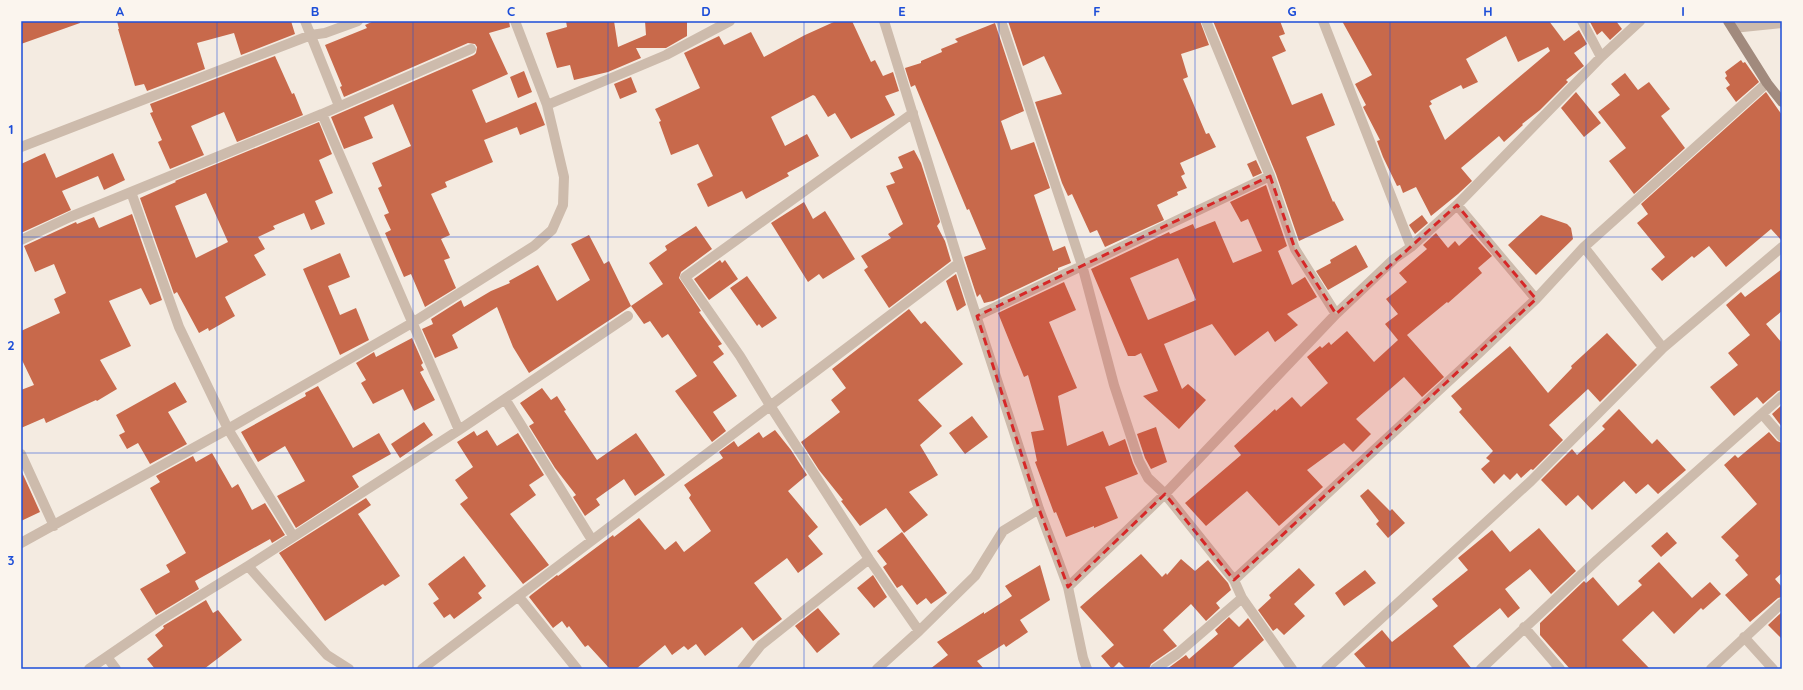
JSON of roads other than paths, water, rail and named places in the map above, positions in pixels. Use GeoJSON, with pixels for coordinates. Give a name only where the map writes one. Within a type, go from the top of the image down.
{"type":"FeatureCollection","features":[{"type":"Feature","properties":{"kind":"street"},"geometry":{"type":"LineString","coordinates":[[305,21],[339,106]]}},
{"type":"Feature","properties":{"kind":"street"},"geometry":{"type":"LineString","coordinates":[[21,147],[311,35],[325,33],[358,21]]}},
{"type":"Feature","properties":{"kind":"street"},"geometry":{"type":"LineString","coordinates":[[21,543],[228,429],[412,323],[534,246],[552,230],[563,205],[564,176],[547,104],[515,21]]}},
{"type":"Feature","properties":{"kind":"street"},"geometry":{"type":"LineString","coordinates":[[547,104],[666,55],[730,21]]}},
{"type":"Feature","properties":{"kind":"street"},"geometry":{"type":"LineString","coordinates":[[884,21],[959,263],[1039,509],[1068,587],[1083,658],[1087,669]]}},
{"type":"Feature","properties":{"kind":"street"},"geometry":{"type":"LineString","coordinates":[[1001,21],[1082,265],[1114,385],[1139,461],[1148,478],[1165,494],[1234,580],[1242,598],[1292,669]]}},
{"type":"Feature","properties":{"kind":"street"},"geometry":{"type":"LineString","coordinates":[[1206,21],[1270,176],[1295,249],[1336,314]]}},
{"type":"Feature","properties":{"kind":"street"},"geometry":{"type":"LineString","coordinates":[[1323,21],[1411,247]]}},
{"type":"Feature","properties":{"kind":"street"},"geometry":{"type":"LineString","coordinates":[[1582,21],[1601,57]]}},
{"type":"Feature","properties":{"kind":"street"},"geometry":{"type":"LineString","coordinates":[[1068,587],[1165,494],[1336,314],[1394,259],[1411,247],[1457,205],[1601,57],[1640,21]]}},
{"type":"Feature","properties":{"kind":"street"},"geometry":{"type":"LineString","coordinates":[[1730,25],[1782,23]]}},
{"type":"Feature","properties":{"kind":"street"},"geometry":{"type":"LineString","coordinates":[[1730,25],[1767,83],[1782,102]]}},
{"type":"Feature","properties":{"kind":"street"},"geometry":{"type":"LineString","coordinates":[[21,240],[131,192],[322,114],[471,48]]}},
{"type":"Feature","properties":{"kind":"street"},"geometry":{"type":"LineString","coordinates":[[1234,580],[1536,299],[1584,247],[1767,83]]}},
{"type":"Feature","properties":{"kind":"street"},"geometry":{"type":"LineString","coordinates":[[913,113],[685,277],[740,356],[869,559],[919,631]]}},
{"type":"Feature","properties":{"kind":"street"},"geometry":{"type":"LineString","coordinates":[[322,114],[459,430]]}},
{"type":"Feature","properties":{"kind":"street"},"geometry":{"type":"LineString","coordinates":[[977,316],[1270,176]]}},
{"type":"Feature","properties":{"kind":"street"},"geometry":{"type":"LineString","coordinates":[[131,192],[179,327],[228,429],[293,536]]}},
{"type":"Feature","properties":{"kind":"street"},"geometry":{"type":"LineString","coordinates":[[1457,205],[1536,299]]}},
{"type":"Feature","properties":{"kind":"street"},"geometry":{"type":"LineString","coordinates":[[1326,669],[1531,481],[1664,348],[1782,246]]}},
{"type":"Feature","properties":{"kind":"street"},"geometry":{"type":"LineString","coordinates":[[1584,247],[1664,348]]}},
{"type":"Feature","properties":{"kind":"street"},"geometry":{"type":"LineString","coordinates":[[422,669],[771,407],[959,263]]}},
{"type":"Feature","properties":{"kind":"street"},"geometry":{"type":"LineString","coordinates":[[89,669],[162,619],[248,566],[459,430],[628,316]]}},
{"type":"Feature","properties":{"kind":"street"},"geometry":{"type":"LineString","coordinates":[[1481,669],[1524,628],[1782,396]]}},
{"type":"Feature","properties":{"kind":"street"},"geometry":{"type":"LineString","coordinates":[[505,399],[592,540]]}},
{"type":"Feature","properties":{"kind":"street"},"geometry":{"type":"LineString","coordinates":[[1762,414],[1782,437]]}},
{"type":"Feature","properties":{"kind":"street"},"geometry":{"type":"LineString","coordinates":[[21,454],[54,526]]}},
{"type":"Feature","properties":{"kind":"street"},"geometry":{"type":"LineString","coordinates":[[878,669],[919,631],[974,576],[1003,531],[1039,509]]}},
{"type":"Feature","properties":{"kind":"street"},"geometry":{"type":"LineString","coordinates":[[742,669],[761,645],[869,559]]}},
{"type":"Feature","properties":{"kind":"street"},"geometry":{"type":"LineString","coordinates":[[248,566],[327,655],[349,669]]}},
{"type":"Feature","properties":{"kind":"street"},"geometry":{"type":"LineString","coordinates":[[519,597],[577,669]]}},
{"type":"Feature","properties":{"kind":"street"},"geometry":{"type":"LineString","coordinates":[[1155,669],[1177,654],[1242,598]]}},
{"type":"Feature","properties":{"kind":"street"},"geometry":{"type":"LineString","coordinates":[[1711,669],[1782,603]]}},
{"type":"Feature","properties":{"kind":"street"},"geometry":{"type":"LineString","coordinates":[[1524,628],[1560,669]]}},
{"type":"Feature","properties":{"kind":"street"},"geometry":{"type":"LineString","coordinates":[[1744,637],[1773,669]]}},
{"type":"Feature","properties":{"kind":"street"},"geometry":{"type":"LineString","coordinates":[[107,657],[116,669]]}}]}
